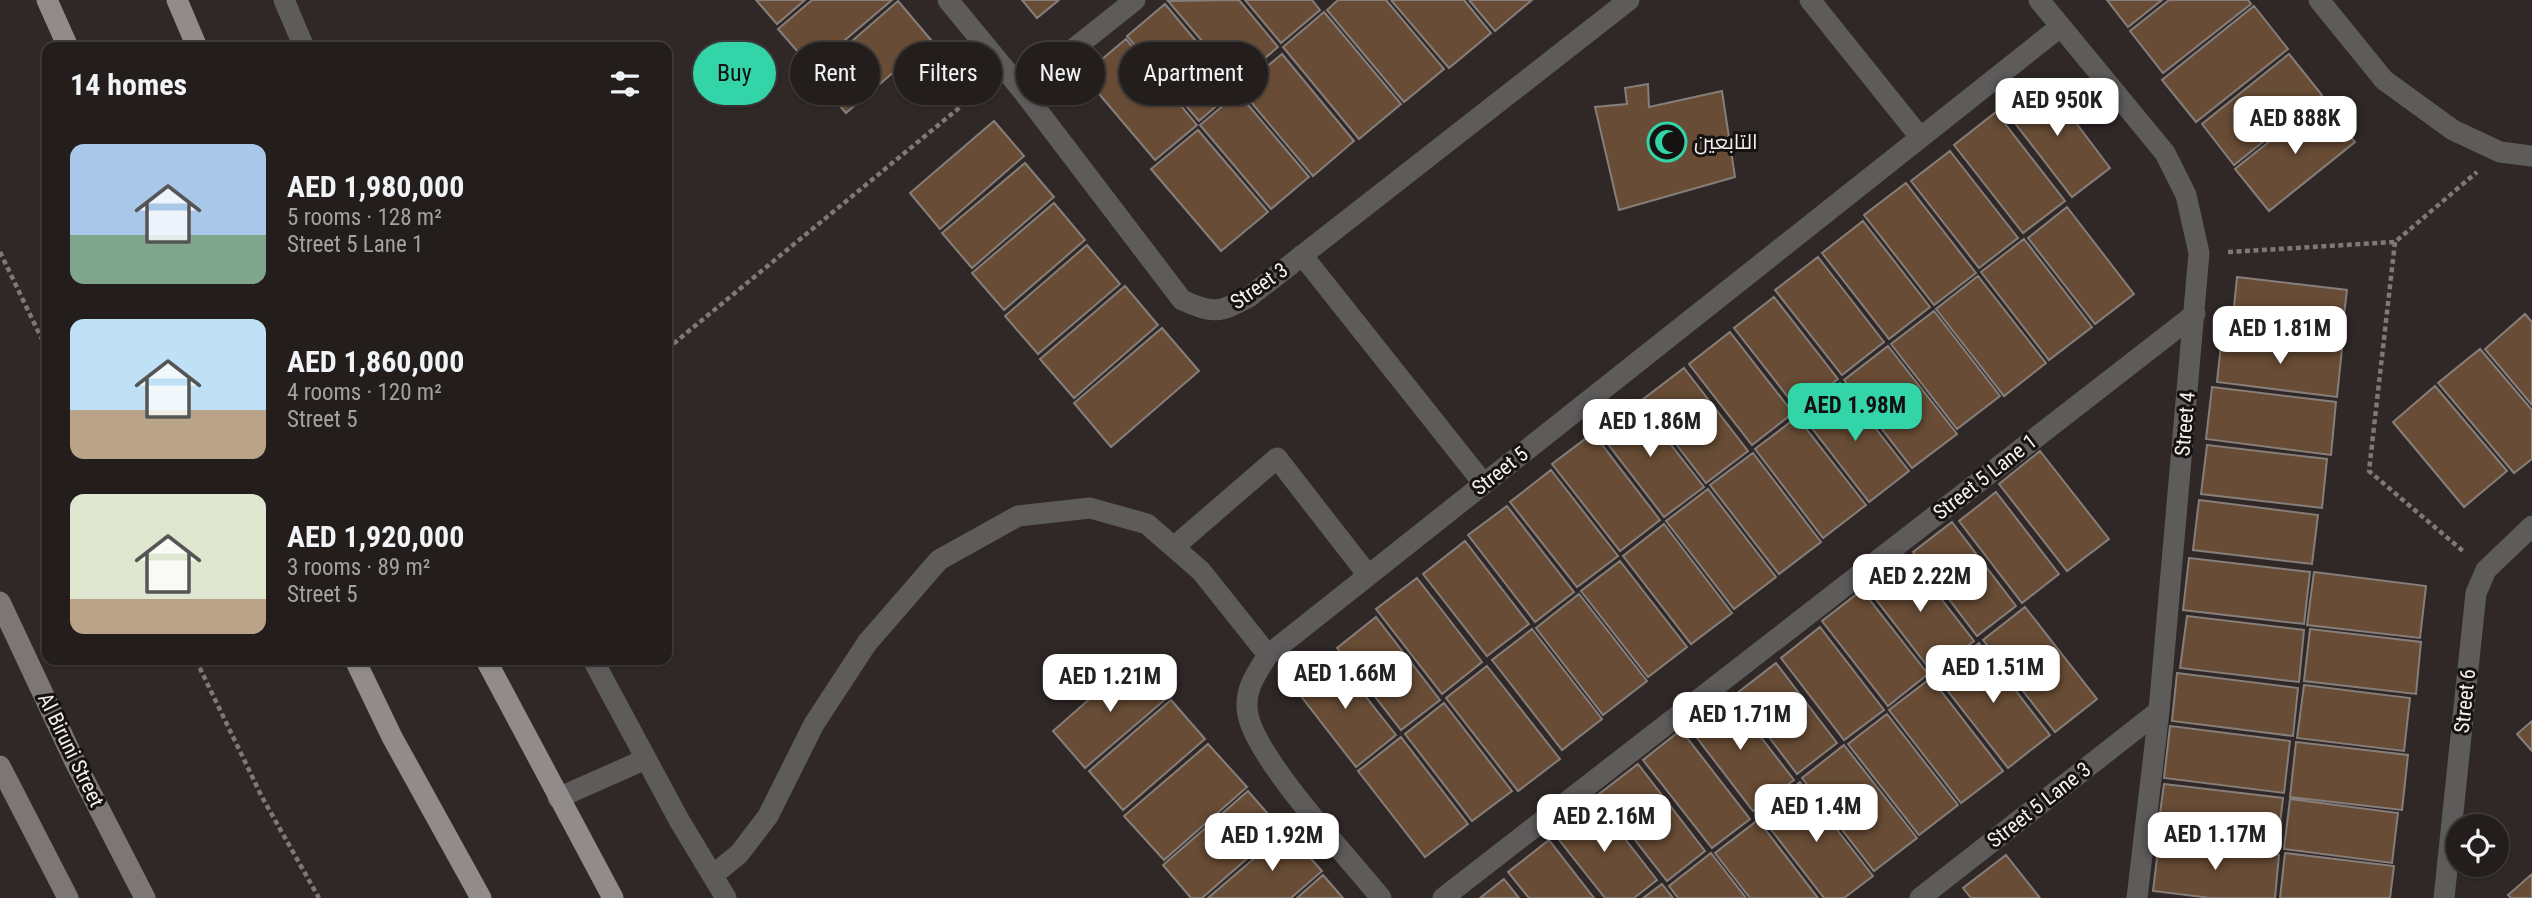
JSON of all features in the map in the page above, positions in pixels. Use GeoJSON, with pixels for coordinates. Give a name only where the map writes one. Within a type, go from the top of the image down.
{"type":"FeatureCollection","features":[{"type":"Feature","properties":{"kind":"main road"},"geometry":{"type":"LineString","coordinates":[[47,0],[66,42]]}},
{"type":"Feature","properties":{"kind":"main road"},"geometry":{"type":"LineString","coordinates":[[177,0],[195,42]]}},
{"type":"Feature","properties":{"kind":"main road"},"geometry":{"type":"LineString","coordinates":[[357,665],[393,737],[481,898]]}},
{"type":"Feature","properties":{"kind":"main road"},"geometry":{"type":"LineString","coordinates":[[489,665],[613,898]]}},
{"type":"Feature","properties":{"kind":"street"},"geometry":{"type":"LineString","coordinates":[[284,0],[302,42]]}},
{"type":"Feature","properties":{"kind":"street","name":"Street 3"},"geometry":{"type":"LineString","coordinates":[[948,0],[1016,83]]}},
{"type":"Feature","properties":{"kind":"street"},"geometry":{"type":"LineString","coordinates":[[1083,42],[1135,0]]}},
{"type":"Feature","properties":{"kind":"street","name":"Street 3"},"geometry":{"type":"LineString","coordinates":[[1034,105],[1182,300],[1206,311],[1222,311],[1249,297],[1629,0]]}},
{"type":"Feature","properties":{"kind":"street"},"geometry":{"type":"LineString","coordinates":[[1810,0],[1920,137]]}},
{"type":"Feature","properties":{"kind":"street","name":"Street 4"},"geometry":{"type":"LineString","coordinates":[[2039,0],[2165,153],[2186,195],[2199,253],[2159,711],[2137,898]]}},
{"type":"Feature","properties":{"kind":"street"},"geometry":{"type":"LineString","coordinates":[[2319,0],[2384,80],[2453,130],[2500,152],[2532,156]]}},
{"type":"Feature","properties":{"kind":"street","name":"Street 5"},"geometry":{"type":"LineString","coordinates":[[1381,898],[1264,753],[1248,715],[1248,687],[1268,655],[2060,27]]}},
{"type":"Feature","properties":{"kind":"street"},"geometry":{"type":"LineString","coordinates":[[1302,255],[1484,484]]}},
{"type":"Feature","properties":{"kind":"street","name":"Street 5 Lane 1"},"geometry":{"type":"LineString","coordinates":[[1443,898],[2195,314]]}},
{"type":"Feature","properties":{"kind":"street"},"geometry":{"type":"LineString","coordinates":[[1174,547],[1277,458],[1368,576]]}},
{"type":"Feature","properties":{"kind":"street"},"geometry":{"type":"LineString","coordinates":[[713,875],[739,854],[768,816],[814,724],[867,643],[939,560],[1017,516],[1090,508],[1147,524],[1200,571],[1268,655]]}},
{"type":"Feature","properties":{"kind":"street","name":"Street 6"},"geometry":{"type":"LineString","coordinates":[[2445,897],[2476,593],[2486,570],[2532,526]]}},
{"type":"Feature","properties":{"kind":"street","name":"Al Biruni Street"},"geometry":{"type":"LineString","coordinates":[[0,602],[75,762],[145,898]]}},
{"type":"Feature","properties":{"kind":"street"},"geometry":{"type":"LineString","coordinates":[[596,665],[726,898]]}},
{"type":"Feature","properties":{"kind":"street","name":"Street 5 Lane 3"},"geometry":{"type":"LineString","coordinates":[[1920,898],[2159,711]]}},
{"type":"Feature","properties":{"kind":"street"},"geometry":{"type":"LineString","coordinates":[[558,798],[646,759]]}},
{"type":"Feature","properties":{"kind":"street"},"geometry":{"type":"LineString","coordinates":[[0,766],[68,898]]}},
{"type":"Feature","properties":{"kind":"path"},"geometry":{"type":"LineString","coordinates":[[672,345],[1004,71]]}},
{"type":"Feature","properties":{"kind":"path"},"geometry":{"type":"LineString","coordinates":[[2199,253],[2395,242],[2500,152]]}},
{"type":"Feature","properties":{"kind":"path"},"geometry":{"type":"LineString","coordinates":[[2395,242],[2369,471],[2486,570]]}},
{"type":"Feature","properties":{"kind":"path"},"geometry":{"type":"LineString","coordinates":[[0,252],[42,340]]}},
{"type":"Feature","properties":{"kind":"path"},"geometry":{"type":"LineString","coordinates":[[198,665],[262,797],[319,898]]}},
{"type":"Feature","properties":{"kind":"building"},"geometry":{"type":"Polygon","coordinates":[[[756,0],[805,0],[777,24],[756,0]]]}},
{"type":"Feature","properties":{"kind":"building"},"geometry":{"type":"Polygon","coordinates":[[[812,0],[892,0],[843,42],[790,43],[778,29],[812,0]]]}},
{"type":"Feature","properties":{"kind":"building"},"geometry":{"type":"Polygon","coordinates":[[[1022,0],[1059,0],[1037,18],[1022,0]]]}},
{"type":"Feature","properties":{"kind":"building"},"geometry":{"type":"Polygon","coordinates":[[[1239,0],[1278,47],[1268,56],[1268,42],[1203,42],[1168,1],[1239,0]]]}},
{"type":"Feature","properties":{"kind":"building"},"geometry":{"type":"Polygon","coordinates":[[[1245,0],[1312,0],[1320,10],[1281,43],[1245,0]]]}},
{"type":"Feature","properties":{"kind":"building"},"geometry":{"type":"Polygon","coordinates":[[[1338,0],[1386,0],[1444,69],[1404,102],[1327,10],[1338,0]]]}},
{"type":"Feature","properties":{"kind":"building"},"geometry":{"type":"Polygon","coordinates":[[[1391,0],[1464,0],[1491,33],[1449,68],[1391,0]]]}},
{"type":"Feature","properties":{"kind":"building"},"geometry":{"type":"Polygon","coordinates":[[[1469,0],[1532,0],[1495,31],[1469,0]]]}},
{"type":"Feature","properties":{"kind":"building"},"geometry":{"type":"Polygon","coordinates":[[[2107,0],[2162,0],[2128,27],[2107,0]]]}},
{"type":"Feature","properties":{"kind":"building"},"geometry":{"type":"Polygon","coordinates":[[[2169,0],[2248,0],[2251,4],[2163,73],[2130,31],[2169,0]]]}},
{"type":"Feature","properties":{"kind":"building"},"geometry":{"type":"Polygon","coordinates":[[[898,1],[931,40],[894,42],[894,72],[880,84],[880,42],[851,42],[898,1]]]}},
{"type":"Feature","properties":{"kind":"building"},"geometry":{"type":"Polygon","coordinates":[[[1165,4],[1197,42],[1132,42],[1127,36],[1165,4]]]}},
{"type":"Feature","properties":{"kind":"building"},"geometry":{"type":"Polygon","coordinates":[[[2254,6],[2288,49],[2196,122],[2162,80],[2254,6]]]}},
{"type":"Feature","properties":{"kind":"building"},"geometry":{"type":"Polygon","coordinates":[[[1324,12],[1401,104],[1359,139],[1283,47],[1324,12]]]}},
{"type":"Feature","properties":{"kind":"building"},"geometry":{"type":"Polygon","coordinates":[[[1119,45],[1119,105],[1180,105],[1197,125],[1155,160],[1105,101],[1105,57],[1119,45]]]}},
{"type":"Feature","properties":{"kind":"building"},"geometry":{"type":"Polygon","coordinates":[[[1282,54],[1354,141],[1313,176],[1253,105],[1268,105],[1268,66],[1282,54]]]}},
{"type":"Feature","properties":{"kind":"building"},"geometry":{"type":"Polygon","coordinates":[[[2289,54],[2322,95],[2234,165],[2202,124],[2289,54]]]}},
{"type":"Feature","properties":{"kind":"building"},"geometry":{"type":"Polygon","coordinates":[[[2043,79],[2110,168],[2072,197],[2004,109],[2043,79]]]}},
{"type":"Feature","properties":{"kind":"building","name":"التابعين"},"geometry":{"type":"Polygon","coordinates":[[[1648,84],[1649,107],[1722,91],[1735,177],[1619,210],[1595,107],[1627,104],[1625,88],[1648,84]]]}},
{"type":"Feature","properties":{"kind":"building"},"geometry":{"type":"Polygon","coordinates":[[[2321,100],[2355,142],[2269,211],[2235,169],[2321,100]]]}},
{"type":"Feature","properties":{"kind":"building"},"geometry":{"type":"Polygon","coordinates":[[[839,105],[855,105],[846,113],[839,105]]]}},
{"type":"Feature","properties":{"kind":"building"},"geometry":{"type":"Polygon","coordinates":[[[1185,105],[1218,105],[1199,121],[1185,105]]]}},
{"type":"Feature","properties":{"kind":"building"},"geometry":{"type":"Polygon","coordinates":[[[1224,105],[1248,105],[1309,177],[1271,209],[1200,125],[1224,105]]]}},
{"type":"Feature","properties":{"kind":"building"},"geometry":{"type":"Polygon","coordinates":[[[1996,112],[2065,201],[2023,233],[1954,145],[1996,112]]]}},
{"type":"Feature","properties":{"kind":"building"},"geometry":{"type":"Polygon","coordinates":[[[994,121],[1024,156],[940,229],[910,193],[994,121]]]}},
{"type":"Feature","properties":{"kind":"building"},"geometry":{"type":"Polygon","coordinates":[[[1198,130],[1268,212],[1221,251],[1151,169],[1198,130]]]}},
{"type":"Feature","properties":{"kind":"building"},"geometry":{"type":"Polygon","coordinates":[[[1950,151],[2018,238],[1979,268],[1911,181],[1950,151]]]}},
{"type":"Feature","properties":{"kind":"building"},"geometry":{"type":"Polygon","coordinates":[[[1025,163],[1054,197],[972,268],[942,233],[1025,163]]]}},
{"type":"Feature","properties":{"kind":"building"},"geometry":{"type":"Polygon","coordinates":[[[1906,183],[1976,273],[1934,305],[1864,215],[1906,183]]]}},
{"type":"Feature","properties":{"kind":"building"},"geometry":{"type":"Polygon","coordinates":[[[1054,203],[1085,240],[1004,310],[972,273],[1054,203]]]}},
{"type":"Feature","properties":{"kind":"building"},"geometry":{"type":"Polygon","coordinates":[[[2067,207],[2134,294],[2095,324],[2028,238],[2067,207]]]}},
{"type":"Feature","properties":{"kind":"building"},"geometry":{"type":"Polygon","coordinates":[[[1863,221],[1930,307],[1889,339],[1822,253],[1863,221]]]}},
{"type":"Feature","properties":{"kind":"building"},"geometry":{"type":"Polygon","coordinates":[[[2024,239],[2092,327],[2049,360],[1981,272],[2024,239]]]}},
{"type":"Feature","properties":{"kind":"building"},"geometry":{"type":"Polygon","coordinates":[[[1087,245],[1120,284],[1038,354],[1005,316],[1087,245]]]}},
{"type":"Feature","properties":{"kind":"building"},"geometry":{"type":"Polygon","coordinates":[[[1818,257],[1884,342],[1842,375],[1775,290],[1818,257]]]}},
{"type":"Feature","properties":{"kind":"building"},"geometry":{"type":"Polygon","coordinates":[[[1978,276],[2046,363],[2004,396],[1936,309],[1978,276]]]}},
{"type":"Feature","properties":{"kind":"building"},"geometry":{"type":"Polygon","coordinates":[[[2237,277],[2347,290],[2341,340],[2232,327],[2237,277]]]}},
{"type":"Feature","properties":{"kind":"building"},"geometry":{"type":"Polygon","coordinates":[[[1125,286],[1158,325],[1074,398],[1040,359],[1125,286]]]}},
{"type":"Feature","properties":{"kind":"building"},"geometry":{"type":"Polygon","coordinates":[[[1774,297],[1838,379],[1798,410],[1734,328],[1774,297]]]}},
{"type":"Feature","properties":{"kind":"building"},"geometry":{"type":"Polygon","coordinates":[[[1934,311],[2000,396],[1957,429],[1891,344],[1934,311]]]}},
{"type":"Feature","properties":{"kind":"building"},"geometry":{"type":"Polygon","coordinates":[[[2525,314],[2532,322],[2532,405],[2485,349],[2525,314]]]}},
{"type":"Feature","properties":{"kind":"building"},"geometry":{"type":"Polygon","coordinates":[[[1162,328],[1199,371],[1111,447],[1074,403],[1162,328]]]}},
{"type":"Feature","properties":{"kind":"building"},"geometry":{"type":"Polygon","coordinates":[[[1730,332],[1793,413],[1752,445],[1689,364],[1730,332]]]}},
{"type":"Feature","properties":{"kind":"building"},"geometry":{"type":"Polygon","coordinates":[[[2222,335],[2342,349],[2337,397],[2217,382],[2222,335]]]}},
{"type":"Feature","properties":{"kind":"building"},"geometry":{"type":"Polygon","coordinates":[[[1888,346],[1957,434],[1912,468],[1844,380],[1888,346]]]}},
{"type":"Feature","properties":{"kind":"building"},"geometry":{"type":"Polygon","coordinates":[[[2480,349],[2532,410],[2532,459],[2514,473],[2438,383],[2480,349]]]}},
{"type":"Feature","properties":{"kind":"building"},"geometry":{"type":"Polygon","coordinates":[[[1684,368],[1748,451],[1706,483],[1642,400],[1684,368]]]}},
{"type":"Feature","properties":{"kind":"building"},"geometry":{"type":"Polygon","coordinates":[[[1840,383],[1909,471],[1869,502],[1801,414],[1840,383]]]}},
{"type":"Feature","properties":{"kind":"building"},"geometry":{"type":"Polygon","coordinates":[[[2435,386],[2507,471],[2464,507],[2393,422],[2435,386]]]}},
{"type":"Feature","properties":{"kind":"building"},"geometry":{"type":"Polygon","coordinates":[[[2212,387],[2336,402],[2331,455],[2206,439],[2212,387]]]}},
{"type":"Feature","properties":{"kind":"building"},"geometry":{"type":"Polygon","coordinates":[[[1636,400],[1704,487],[1664,517],[1597,430],[1636,400]]]}},
{"type":"Feature","properties":{"kind":"building"},"geometry":{"type":"Polygon","coordinates":[[[1797,417],[1866,505],[1823,538],[1755,449],[1797,417]]]}},
{"type":"Feature","properties":{"kind":"building"},"geometry":{"type":"Polygon","coordinates":[[[1593,433],[1660,520],[1620,551],[1552,464],[1593,433]]]}},
{"type":"Feature","properties":{"kind":"building"},"geometry":{"type":"Polygon","coordinates":[[[2207,445],[2327,459],[2322,508],[2201,494],[2207,445]]]}},
{"type":"Feature","properties":{"kind":"building"},"geometry":{"type":"Polygon","coordinates":[[[2040,451],[2109,539],[2067,571],[1999,484],[2040,451]]]}},
{"type":"Feature","properties":{"kind":"building"},"geometry":{"type":"Polygon","coordinates":[[[1753,453],[1821,542],[1779,574],[1710,485],[1753,453]]]}},
{"type":"Feature","properties":{"kind":"building"},"geometry":{"type":"Polygon","coordinates":[[[1551,470],[1618,556],[1577,587],[1510,502],[1551,470]]]}},
{"type":"Feature","properties":{"kind":"building"},"geometry":{"type":"Polygon","coordinates":[[[1708,489],[1776,577],[1734,609],[1666,521],[1708,489]]]}},
{"type":"Feature","properties":{"kind":"building"},"geometry":{"type":"Polygon","coordinates":[[[1996,492],[2059,574],[2022,603],[1959,521],[1996,492]]]}},
{"type":"Feature","properties":{"kind":"building"},"geometry":{"type":"Polygon","coordinates":[[[2199,500],[2318,515],[2312,564],[2193,550],[2199,500]]]}},
{"type":"Feature","properties":{"kind":"building"},"geometry":{"type":"Polygon","coordinates":[[[1507,506],[1574,592],[1535,622],[1468,535],[1507,506]]]}},
{"type":"Feature","properties":{"kind":"building"},"geometry":{"type":"Polygon","coordinates":[[[1952,522],[2016,606],[1977,636],[1913,552],[1952,522]]]}},
{"type":"Feature","properties":{"kind":"building"},"geometry":{"type":"Polygon","coordinates":[[[1664,524],[1732,613],[1691,644],[1623,556],[1664,524]]]}},
{"type":"Feature","properties":{"kind":"building"},"geometry":{"type":"Polygon","coordinates":[[[1465,541],[1529,624],[1487,656],[1423,574],[1465,541]]]}},
{"type":"Feature","properties":{"kind":"building"},"geometry":{"type":"Polygon","coordinates":[[[1908,556],[1974,641],[1932,672],[1867,588],[1908,556]]]}},
{"type":"Feature","properties":{"kind":"building"},"geometry":{"type":"Polygon","coordinates":[[[2189,558],[2310,572],[2304,624],[2183,610],[2189,558]]]}},
{"type":"Feature","properties":{"kind":"building"},"geometry":{"type":"Polygon","coordinates":[[[1620,561],[1687,647],[1648,677],[1581,591],[1620,561]]]}},
{"type":"Feature","properties":{"kind":"building"},"geometry":{"type":"Polygon","coordinates":[[[2314,572],[2426,586],[2420,638],[2307,625],[2314,572]]]}},
{"type":"Feature","properties":{"kind":"building"},"geometry":{"type":"Polygon","coordinates":[[[1417,578],[1482,662],[1442,694],[1376,609],[1417,578]]]}},
{"type":"Feature","properties":{"kind":"building"},"geometry":{"type":"Polygon","coordinates":[[[1862,590],[1928,674],[1888,706],[1822,621],[1862,590]]]}},
{"type":"Feature","properties":{"kind":"building"},"geometry":{"type":"Polygon","coordinates":[[[1579,594],[1647,681],[1603,715],[1536,628],[1579,594]]]}},
{"type":"Feature","properties":{"kind":"building"},"geometry":{"type":"Polygon","coordinates":[[[2025,607],[2097,699],[2055,732],[1983,640],[2025,607]]]}},
{"type":"Feature","properties":{"kind":"building"},"geometry":{"type":"Polygon","coordinates":[[[2187,616],[2304,630],[2299,682],[2180,668],[2187,616]]]}},
{"type":"Feature","properties":{"kind":"building"},"geometry":{"type":"Polygon","coordinates":[[[1376,617],[1440,700],[1401,730],[1337,648],[1376,617]]]}},
{"type":"Feature","properties":{"kind":"building"},"geometry":{"type":"Polygon","coordinates":[[[1820,627],[1884,710],[1844,740],[1781,658],[1820,627]]]}},
{"type":"Feature","properties":{"kind":"building"},"geometry":{"type":"Polygon","coordinates":[[[1532,629],[1602,719],[1562,750],[1492,660],[1532,629]]]}},
{"type":"Feature","properties":{"kind":"building"},"geometry":{"type":"Polygon","coordinates":[[[2310,629],[2421,642],[2416,694],[2304,681],[2310,629]]]}},
{"type":"Feature","properties":{"kind":"building"},"geometry":{"type":"Polygon","coordinates":[[[1979,643],[2050,735],[2008,768],[1936,676],[1979,643]]]}},
{"type":"Feature","properties":{"kind":"building"},"geometry":{"type":"Polygon","coordinates":[[[1333,655],[1396,735],[1356,767],[1293,686],[1333,655]]]}},
{"type":"Feature","properties":{"kind":"building"},"geometry":{"type":"Polygon","coordinates":[[[1134,660],[1167,698],[1085,768],[1053,731],[1134,660]]]}},
{"type":"Feature","properties":{"kind":"building"},"geometry":{"type":"Polygon","coordinates":[[[1776,663],[1837,743],[1797,774],[1736,694],[1776,663]]]}},
{"type":"Feature","properties":{"kind":"building"},"geometry":{"type":"Polygon","coordinates":[[[1487,666],[1560,759],[1518,791],[1446,698],[1487,666]]]}},
{"type":"Feature","properties":{"kind":"building"},"geometry":{"type":"Polygon","coordinates":[[[2177,673],[2298,688],[2293,736],[2172,721],[2177,673]]]}},
{"type":"Feature","properties":{"kind":"building"},"geometry":{"type":"Polygon","coordinates":[[[1931,678],[2003,771],[1961,803],[1889,710],[1931,678]]]}},
{"type":"Feature","properties":{"kind":"building"},"geometry":{"type":"Polygon","coordinates":[[[2304,685],[2410,698],[2404,751],[2297,738],[2304,685]]]}},
{"type":"Feature","properties":{"kind":"building"},"geometry":{"type":"Polygon","coordinates":[[[1727,693],[1794,780],[1753,811],[1687,725],[1727,693]]]}},
{"type":"Feature","properties":{"kind":"building"},"geometry":{"type":"Polygon","coordinates":[[[1171,700],[1205,739],[1123,810],[1089,771],[1171,700]]]}},
{"type":"Feature","properties":{"kind":"building"},"geometry":{"type":"Polygon","coordinates":[[[1444,703],[1512,791],[1472,821],[1405,734],[1444,703]]]}},
{"type":"Feature","properties":{"kind":"building"},"geometry":{"type":"Polygon","coordinates":[[[1887,714],[1958,805],[1919,835],[1848,744],[1887,714]]]}},
{"type":"Feature","properties":{"kind":"building"},"geometry":{"type":"Polygon","coordinates":[[[2532,721],[2532,751],[2517,734],[2532,721]]]}},
{"type":"Feature","properties":{"kind":"building"},"geometry":{"type":"Polygon","coordinates":[[[2170,726],[2290,741],[2284,793],[2164,778],[2170,726]]]}},
{"type":"Feature","properties":{"kind":"building"},"geometry":{"type":"Polygon","coordinates":[[[1681,730],[1750,819],[1712,848],[1643,760],[1681,730]]]}},
{"type":"Feature","properties":{"kind":"building"},"geometry":{"type":"Polygon","coordinates":[[[1401,737],[1468,824],[1425,857],[1358,771],[1401,737]]]}},
{"type":"Feature","properties":{"kind":"building"},"geometry":{"type":"Polygon","coordinates":[[[2296,742],[2408,755],[2402,810],[2290,797],[2296,742]]]}},
{"type":"Feature","properties":{"kind":"building"},"geometry":{"type":"Polygon","coordinates":[[[1208,744],[1247,787],[1164,860],[1124,816],[1208,744]]]}},
{"type":"Feature","properties":{"kind":"building"},"geometry":{"type":"Polygon","coordinates":[[[1844,745],[1917,838],[1874,871],[1802,778],[1844,745]]]}},
{"type":"Feature","properties":{"kind":"building"},"geometry":{"type":"Polygon","coordinates":[[[1638,764],[1705,851],[1667,881],[1599,794],[1638,764]]]}},
{"type":"Feature","properties":{"kind":"building"},"geometry":{"type":"Polygon","coordinates":[[[1800,782],[1873,876],[1844,898],[1824,898],[1759,814],[1800,782]]]}},
{"type":"Feature","properties":{"kind":"building"},"geometry":{"type":"Polygon","coordinates":[[[2164,784],[2283,798],[2277,850],[2157,835],[2164,784]]]}},
{"type":"Feature","properties":{"kind":"building"},"geometry":{"type":"Polygon","coordinates":[[[1248,791],[1281,829],[1202,898],[1191,898],[1163,865],[1248,791]]]}},
{"type":"Feature","properties":{"kind":"building"},"geometry":{"type":"Polygon","coordinates":[[[1594,799],[1657,880],[1634,898],[1605,898],[1552,831],[1594,799]]]}},
{"type":"Feature","properties":{"kind":"building"},"geometry":{"type":"Polygon","coordinates":[[[2290,799],[2398,813],[2392,863],[2284,849],[2290,799]]]}},
{"type":"Feature","properties":{"kind":"building"},"geometry":{"type":"Polygon","coordinates":[[[1758,820],[1818,898],[1750,898],[1715,853],[1758,820]]]}},
{"type":"Feature","properties":{"kind":"building"},"geometry":{"type":"Polygon","coordinates":[[[1286,831],[1322,871],[1291,898],[1208,898],[1286,831]]]}},
{"type":"Feature","properties":{"kind":"building"},"geometry":{"type":"Polygon","coordinates":[[[1549,840],[1594,898],[1529,898],[1508,872],[1549,840]]]}},
{"type":"Feature","properties":{"kind":"building"},"geometry":{"type":"Polygon","coordinates":[[[2159,841],[2279,855],[2275,898],[2211,898],[2153,891],[2159,841]]]}},
{"type":"Feature","properties":{"kind":"building"},"geometry":{"type":"Polygon","coordinates":[[[1711,853],[1746,898],[1678,898],[1669,886],[1711,853]]]}},
{"type":"Feature","properties":{"kind":"building"},"geometry":{"type":"Polygon","coordinates":[[[2285,853],[2394,866],[2390,898],[2280,898],[2285,853]]]}},
{"type":"Feature","properties":{"kind":"building"},"geometry":{"type":"Polygon","coordinates":[[[2006,855],[2040,898],[1971,898],[1963,888],[2006,855]]]}},
{"type":"Feature","properties":{"kind":"building"},"geometry":{"type":"Polygon","coordinates":[[[2532,874],[2532,898],[2511,898],[2508,895],[2532,874]]]}},
{"type":"Feature","properties":{"kind":"building"},"geometry":{"type":"Polygon","coordinates":[[[1323,875],[1343,898],[1297,898],[1323,875]]]}},
{"type":"Feature","properties":{"kind":"building"},"geometry":{"type":"Polygon","coordinates":[[[1504,879],[1519,898],[1480,898],[1504,879]]]}},
{"type":"Feature","properties":{"kind":"building"},"geometry":{"type":"Polygon","coordinates":[[[1662,884],[1673,898],[1643,898],[1662,884]]]}},
{"type":"Feature","properties":{"kind":"place","name":"التابعين"},"geometry":{"type":"Point","coordinates":[1667,142]}}]}
